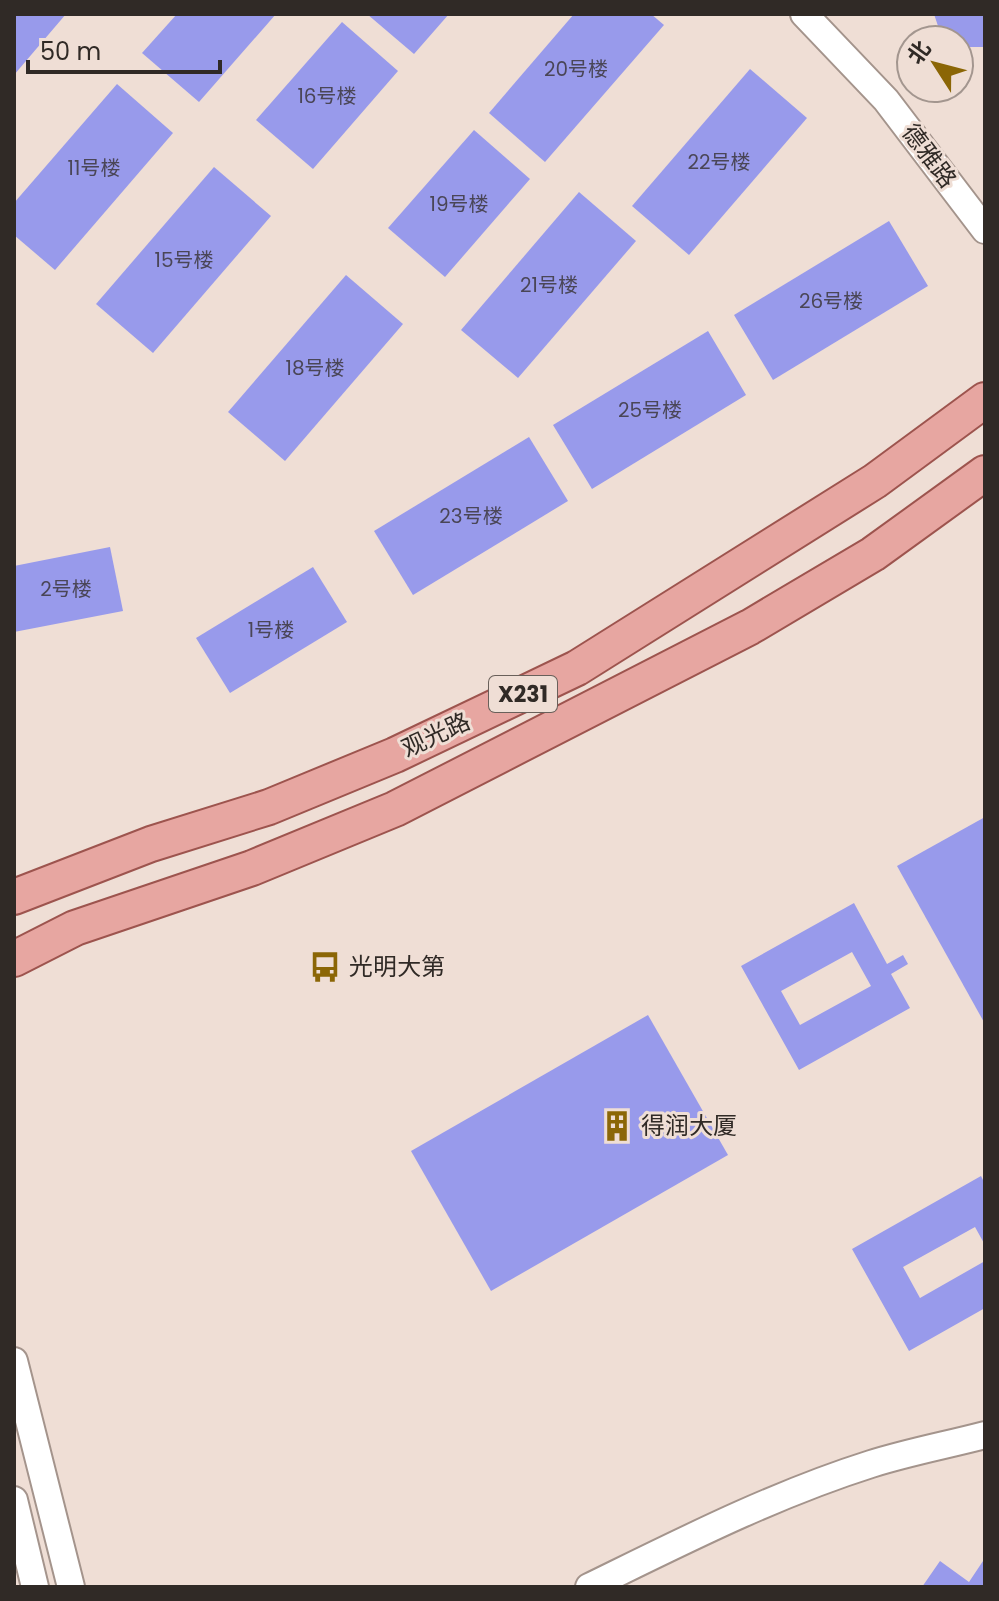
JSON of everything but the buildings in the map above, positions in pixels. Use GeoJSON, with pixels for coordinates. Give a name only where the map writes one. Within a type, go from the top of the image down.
{"type":"FeatureCollection","features":[{"type":"Feature","properties":{"kind":"main road","name":"观光路"},"geometry":{"type":"LineString","coordinates":[[14,897],[151,844],[269,807],[395,755],[577,668],[875,481],[985,400]]}},
{"type":"Feature","properties":{"kind":"main road","name":"观光路"},"geometry":{"type":"LineString","coordinates":[[14,959],[75,928],[252,868],[395,809],[750,627],[873,554],[985,473]]}},
{"type":"Feature","properties":{"kind":"street","name":"德雅路"},"geometry":{"type":"LineString","coordinates":[[804,14],[886,100],[985,230]]}},
{"type":"Feature","properties":{"kind":"street"},"geometry":{"type":"LineString","coordinates":[[14,1361],[71,1587]]}},
{"type":"Feature","properties":{"kind":"street"},"geometry":{"type":"LineString","coordinates":[[589,1587],[781,1497],[872,1464],[985,1435]]}},
{"type":"Feature","properties":{"kind":"street"},"geometry":{"type":"LineString","coordinates":[[14,1500],[35,1587]]}},
{"type":"Feature","properties":{"kind":"place","name":"光明大第"},"geometry":{"type":"Point","coordinates":[325,967]}},
{"type":"Feature","properties":{"kind":"place","name":"得润大厦"},"geometry":{"type":"Point","coordinates":[617,1126]}}]}
